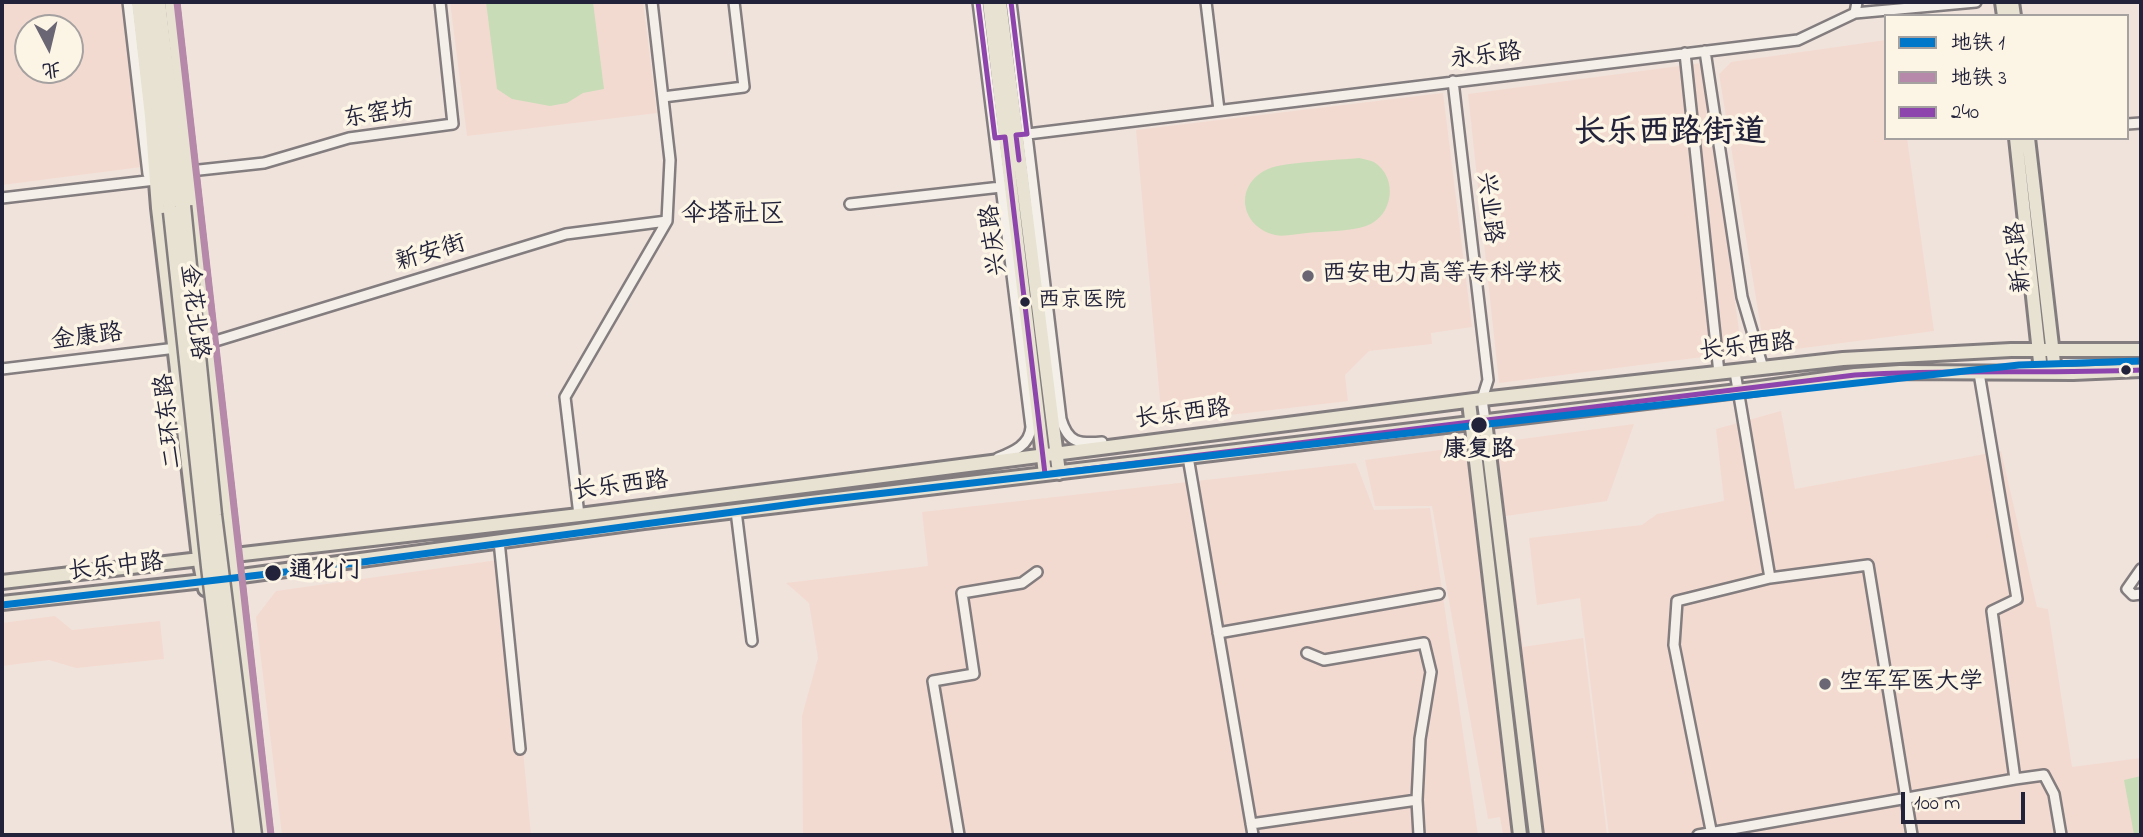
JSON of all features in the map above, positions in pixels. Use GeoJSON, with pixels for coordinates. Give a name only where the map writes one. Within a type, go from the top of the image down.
{"type":"FeatureCollection","features":[{"type":"Feature","properties":{"kind":"highway","name":"二环东路"},"geometry":{"type":"LineString","coordinates":[[146,2],[162,142],[177,209],[254,835]]}},
{"type":"Feature","properties":{"kind":"highway","name":"二环东路"},"geometry":{"type":"LineString","coordinates":[[158,2],[209,567],[242,835]]}},
{"type":"Feature","properties":{"kind":"highway"},"geometry":{"type":"LineString","coordinates":[[155,180],[162,142]]}},
{"type":"Feature","properties":{"kind":"highway"},"geometry":{"type":"LineString","coordinates":[[177,209],[190,171]]}},
{"type":"Feature","properties":{"kind":"main road","name":"金花北路"},"geometry":{"type":"LineString","coordinates":[[138,2],[151,116],[155,180],[199,558],[235,835]]}},
{"type":"Feature","properties":{"kind":"main road","name":"金花北路"},"geometry":{"type":"LineString","coordinates":[[171,2],[265,835]]}},
{"type":"Feature","properties":{"kind":"main road","name":"兴庆路"},"geometry":{"type":"LineString","coordinates":[[989,2],[1059,473]]}},
{"type":"Feature","properties":{"kind":"main road","name":"兴庆路"},"geometry":{"type":"LineString","coordinates":[[1000,2],[1045,474]]}},
{"type":"Feature","properties":{"kind":"main road","name":"新乐路"},"geometry":{"type":"LineString","coordinates":[[2016,140],[2041,371]]}},
{"type":"Feature","properties":{"kind":"main road","name":"新乐路"},"geometry":{"type":"LineString","coordinates":[[2028,140],[2055,372]]}},
{"type":"Feature","properties":{"kind":"main road","name":"长乐西路"},"geometry":{"type":"LineString","coordinates":[[233,554],[579,515],[1482,399],[1843,359],[2038,350],[2141,350]]}},
{"type":"Feature","properties":{"kind":"main road","name":"长乐西路"},"geometry":{"type":"LineString","coordinates":[[235,577],[736,511],[1866,374],[2141,370]]}},
{"type":"Feature","properties":{"kind":"main road"},"geometry":{"type":"LineString","coordinates":[[1051,406],[1057,384]]}},
{"type":"Feature","properties":{"kind":"main road"},"geometry":{"type":"LineString","coordinates":[[1469,402],[1520,835]]}},
{"type":"Feature","properties":{"kind":"main road"},"geometry":{"type":"LineString","coordinates":[[1485,421],[1536,835]]}},
{"type":"Feature","properties":{"kind":"main road","name":"长乐中路"},"geometry":{"type":"LineString","coordinates":[[2,582],[233,554]]}},
{"type":"Feature","properties":{"kind":"main road","name":"长乐中路"},"geometry":{"type":"LineString","coordinates":[[2,603],[235,577]]}},
{"type":"Feature","properties":{"kind":"street"},"geometry":{"type":"LineString","coordinates":[[128,2],[148,174],[155,180]]}},
{"type":"Feature","properties":{"kind":"street","name":"东窑坊"},"geometry":{"type":"LineString","coordinates":[[190,171],[264,163],[349,138],[453,124],[440,2]]}},
{"type":"Feature","properties":{"kind":"street"},"geometry":{"type":"LineString","coordinates":[[579,515],[565,397],[667,221],[670,160],[652,2]]}},
{"type":"Feature","properties":{"kind":"street"},"geometry":{"type":"LineString","coordinates":[[663,97],[744,87],[734,2]]}},
{"type":"Feature","properties":{"kind":"street"},"geometry":{"type":"LineString","coordinates":[[978,2],[1011,136],[1064,429],[1076,441],[1134,443]]}},
{"type":"Feature","properties":{"kind":"street"},"geometry":{"type":"LineString","coordinates":[[983,462],[1013,451],[1023,445],[1031,434],[1001,187],[1011,136],[1011,2]]}},
{"type":"Feature","properties":{"kind":"street"},"geometry":{"type":"LineString","coordinates":[[1206,2],[1219,110]]}},
{"type":"Feature","properties":{"kind":"street"},"geometry":{"type":"LineString","coordinates":[[1855,13],[1857,2]]}},
{"type":"Feature","properties":{"kind":"street","name":"永乐路"},"geometry":{"type":"LineString","coordinates":[[1011,136],[1798,40],[1855,13],[1976,2]]}},
{"type":"Feature","properties":{"kind":"street"},"geometry":{"type":"LineString","coordinates":[[1705,51],[1742,297],[1763,368]]}},
{"type":"Feature","properties":{"kind":"street"},"geometry":{"type":"LineString","coordinates":[[1685,53],[1719,373]]}},
{"type":"Feature","properties":{"kind":"street","name":"兴业路"},"geometry":{"type":"LineString","coordinates":[[1452,81],[1488,380],[1482,399],[1485,421]]}},
{"type":"Feature","properties":{"kind":"street"},"geometry":{"type":"LineString","coordinates":[[2,198],[155,180]]}},
{"type":"Feature","properties":{"kind":"street"},"geometry":{"type":"LineString","coordinates":[[850,204],[1001,187]]}},
{"type":"Feature","properties":{"kind":"street","name":"新安街"},"geometry":{"type":"LineString","coordinates":[[209,343],[566,234],[667,221]]}},
{"type":"Feature","properties":{"kind":"street","name":"金康路"},"geometry":{"type":"LineString","coordinates":[[2,369],[176,348]]}},
{"type":"Feature","properties":{"kind":"street"},"geometry":{"type":"LineString","coordinates":[[1735,372],[1770,578]]}},
{"type":"Feature","properties":{"kind":"street"},"geometry":{"type":"LineString","coordinates":[[1979,373],[2017,599],[1992,611],[2015,779]]}},
{"type":"Feature","properties":{"kind":"street"},"geometry":{"type":"LineString","coordinates":[[1188,457],[1253,835]]}},
{"type":"Feature","properties":{"kind":"street"},"geometry":{"type":"LineString","coordinates":[[736,511],[752,642]]}},
{"type":"Feature","properties":{"kind":"street"},"geometry":{"type":"LineString","coordinates":[[499,541],[520,750]]}},
{"type":"Feature","properties":{"kind":"street"},"geometry":{"type":"LineString","coordinates":[[1712,834],[1674,645],[1677,601],[1770,578],[1868,565],[1912,835]]}},
{"type":"Feature","properties":{"kind":"street"},"geometry":{"type":"LineString","coordinates":[[2141,569],[2127,589],[2133,595],[2141,594]]}},
{"type":"Feature","properties":{"kind":"street"},"geometry":{"type":"LineString","coordinates":[[959,835],[933,681],[974,674],[962,593],[1022,583],[1037,572]]}},
{"type":"Feature","properties":{"kind":"street"},"geometry":{"type":"LineString","coordinates":[[1218,632],[1438,594]]}},
{"type":"Feature","properties":{"kind":"street"},"geometry":{"type":"LineString","coordinates":[[1307,653],[1324,660],[1423,643],[1431,672],[1420,739],[1417,800],[1419,835]]}},
{"type":"Feature","properties":{"kind":"street"},"geometry":{"type":"LineString","coordinates":[[1698,835],[2044,775],[2054,793],[2061,835]]}},
{"type":"Feature","properties":{"kind":"street"},"geometry":{"type":"LineString","coordinates":[[1251,824],[1417,800]]}},
{"type":"Feature","properties":{"kind":"shaded area"},"geometry":{"type":"Polygon","coordinates":[[[2,2],[123,2],[141,167],[2,185],[2,2]]]}},
{"type":"Feature","properties":{"kind":"shaded area"},"geometry":{"type":"Polygon","coordinates":[[[450,2],[643,2],[657,113],[467,136],[450,2]]]}},
{"type":"Feature","properties":{"kind":"shaded area"},"geometry":{"type":"Polygon","coordinates":[[[1884,40],[1884,140],[1907,140],[1934,331],[1765,353],[1719,74],[1731,62],[1884,40]]]}},
{"type":"Feature","properties":{"kind":"shaded area"},"geometry":{"type":"Polygon","coordinates":[[[1702,63],[1742,352],[1499,383],[1468,94],[1702,63]]]}},
{"type":"Feature","properties":{"kind":"shaded area","name":"西安电力高等专科学校"},"geometry":{"type":"Polygon","coordinates":[[[1443,93],[1472,327],[1431,333],[1432,344],[1369,351],[1345,375],[1348,401],[1162,423],[1136,130],[1443,93]]]}},
{"type":"Feature","properties":{"kind":"shaded area","name":"空军军医大学"},"geometry":{"type":"Polygon","coordinates":[[[1781,411],[1795,489],[2001,451],[2037,607],[2048,609],[2072,767],[2141,758],[2141,835],[1609,835],[1580,598],[1537,605],[1529,538],[1642,525],[1657,514],[1724,501],[1716,429],[1781,411]]]}},
{"type":"Feature","properties":{"kind":"shaded area"},"geometry":{"type":"Polygon","coordinates":[[[1634,424],[1607,501],[1506,516],[1523,647],[1583,638],[1607,835],[1503,835],[1500,817],[1488,819],[1432,506],[1375,506],[1365,460],[1634,424]]]}},
{"type":"Feature","properties":{"kind":"shaded area"},"geometry":{"type":"Polygon","coordinates":[[[1356,463],[1374,510],[1430,508],[1478,835],[803,835],[802,716],[818,658],[809,603],[786,583],[928,566],[922,512],[1356,463]]]}},
{"type":"Feature","properties":{"kind":"shaded area"},"geometry":{"type":"Polygon","coordinates":[[[505,559],[531,835],[282,835],[256,617],[276,591],[505,559]]]}},
{"type":"Feature","properties":{"kind":"shaded area"},"geometry":{"type":"Polygon","coordinates":[[[55,616],[72,630],[160,621],[164,659],[76,668],[49,660],[2,666],[2,623],[55,616]]]}},
{"type":"Feature","properties":{"kind":"green space"},"geometry":{"type":"Polygon","coordinates":[[[486,2],[593,2],[604,89],[583,93],[567,103],[550,106],[512,99],[497,89],[486,2]]]}},
{"type":"Feature","properties":{"kind":"green space"},"geometry":{"type":"Polygon","coordinates":[[[1359,158],[1374,162],[1382,169],[1390,187],[1387,206],[1375,221],[1366,226],[1279,236],[1263,230],[1248,214],[1245,204],[1250,184],[1268,169],[1298,163],[1359,158]]]}},
{"type":"Feature","properties":{"kind":"green space"},"geometry":{"type":"Polygon","coordinates":[[[2141,776],[2141,835],[2134,835],[2124,780],[2141,776]]]}},
{"type":"Feature","properties":{"kind":"metro line","name":"3"},"geometry":{"type":"LineString","coordinates":[[177,2],[271,835]]}},
{"type":"Feature","properties":{"kind":"metro line","name":"1"},"geometry":{"type":"LineString","coordinates":[[2,605],[311,569],[815,501],[1479,425],[2019,365],[2141,361]]}},
{"type":"Feature","properties":{"kind":"transit line","name":"240"},"geometry":{"type":"LineString","coordinates":[[978,2],[995,138],[1005,137],[1045,474],[1855,375],[2141,370]]}},
{"type":"Feature","properties":{"kind":"transit line","name":"240"},"geometry":{"type":"LineString","coordinates":[[1011,2],[1027,134],[1016,135],[1019,160]]}},
{"type":"Feature","properties":{"kind":"place","name":"西安电力高等专科学校"},"geometry":{"type":"Point","coordinates":[1308,276]}},
{"type":"Feature","properties":{"kind":"place","name":"西京医院"},"geometry":{"type":"Point","coordinates":[1025,302]}},
{"type":"Feature","properties":{"kind":"place","name":"康复路"},"geometry":{"type":"Point","coordinates":[1479,425]}},
{"type":"Feature","properties":{"kind":"place","name":"通化门"},"geometry":{"type":"Point","coordinates":[273,573]}},
{"type":"Feature","properties":{"kind":"place","name":"空军军医大学"},"geometry":{"type":"Point","coordinates":[1825,684]}},
{"type":"Feature","properties":{"kind":"district","name":"长乐西路街道"},"geometry":{"type":"Point","coordinates":[1670,136]}},
{"type":"Feature","properties":{"kind":"district","name":"伞塔社区"},"geometry":{"type":"Point","coordinates":[733,217]}}]}
